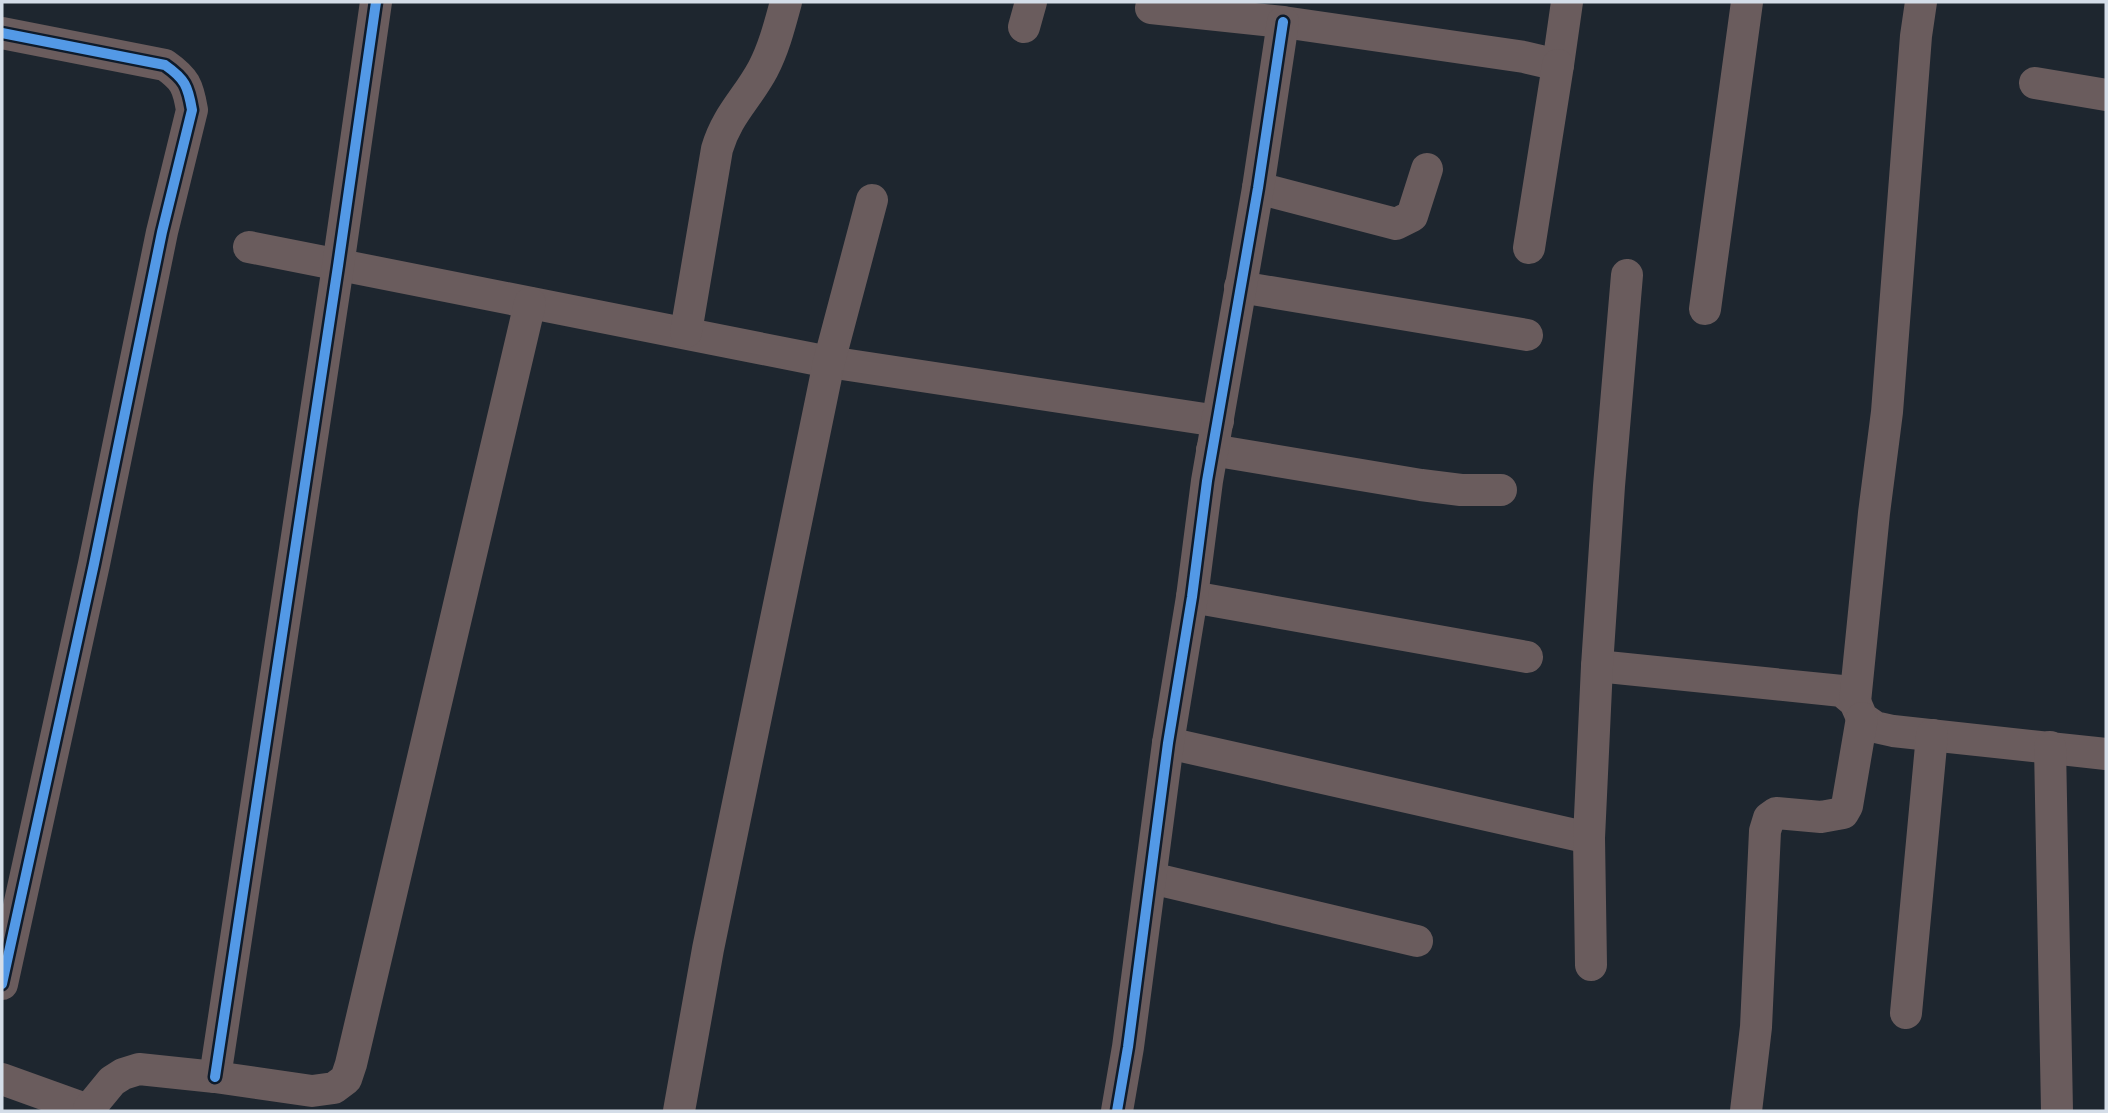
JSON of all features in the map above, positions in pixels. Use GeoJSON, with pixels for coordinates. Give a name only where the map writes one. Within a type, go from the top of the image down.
{"type":"FeatureCollection","features":[{"type":"Feature","properties":{"kind":"street"},"geometry":{"type":"LineString","coordinates":[[215,1077],[376,2]]}},
{"type":"Feature","properties":{"kind":"street"},"geometry":{"type":"LineString","coordinates":[[686,332],[717,149],[723,130],[763,69],[774,45],[786,2]]}},
{"type":"Feature","properties":{"kind":"street"},"geometry":{"type":"LineString","coordinates":[[1529,248],[1567,2]]}},
{"type":"Feature","properties":{"kind":"street"},"geometry":{"type":"LineString","coordinates":[[1705,309],[1747,2]]}},
{"type":"Feature","properties":{"kind":"street"},"geometry":{"type":"LineString","coordinates":[[1746,1111],[1756,1027],[1765,831],[1769,818],[1776,813],[1821,817],[1843,813],[1847,806],[1858,710],[1874,513],[1887,412],[1921,2]]}},
{"type":"Feature","properties":{"kind":"street"},"geometry":{"type":"LineString","coordinates":[[1151,8],[1283,22],[1510,55],[1558,65]]}},
{"type":"Feature","properties":{"kind":"street"},"geometry":{"type":"LineString","coordinates":[[1117,1111],[1128,1047],[1168,743],[1192,597],[1206,481],[1258,188],[1283,22]]}},
{"type":"Feature","properties":{"kind":"street"},"geometry":{"type":"LineString","coordinates":[[2,33],[166,65],[181,77],[189,92],[192,110],[162,232],[94,564],[2,984]]}},
{"type":"Feature","properties":{"kind":"street"},"geometry":{"type":"LineString","coordinates":[[2035,83],[2106,95]]}},
{"type":"Feature","properties":{"kind":"street"},"geometry":{"type":"LineString","coordinates":[[1258,188],[1396,224],[1412,216],[1427,169]]}},
{"type":"Feature","properties":{"kind":"street"},"geometry":{"type":"LineString","coordinates":[[679,1111],[708,949],[829,362],[872,200]]}},
{"type":"Feature","properties":{"kind":"street"},"geometry":{"type":"LineString","coordinates":[[249,247],[1215,436],[1422,485],[1461,490],[1501,490]]}},
{"type":"Feature","properties":{"kind":"street"},"geometry":{"type":"LineString","coordinates":[[1591,965],[1589,838],[1597,666],[1627,275]]}},
{"type":"Feature","properties":{"kind":"street"},"geometry":{"type":"LineString","coordinates":[[1240,287],[1527,335]]}},
{"type":"Feature","properties":{"kind":"street"},"geometry":{"type":"LineString","coordinates":[[2,1079],[90,1110],[112,1081],[139,1069],[312,1091],[334,1087],[346,1079],[530,303]]}},
{"type":"Feature","properties":{"kind":"street"},"geometry":{"type":"LineString","coordinates":[[1192,597],[1527,657]]}},
{"type":"Feature","properties":{"kind":"street"},"geometry":{"type":"LineString","coordinates":[[1597,666],[1842,691],[1875,727],[2106,754]]}},
{"type":"Feature","properties":{"kind":"street"},"geometry":{"type":"LineString","coordinates":[[1906,1013],[1932,734]]}},
{"type":"Feature","properties":{"kind":"street"},"geometry":{"type":"LineString","coordinates":[[1168,743],[1589,838]]}},
{"type":"Feature","properties":{"kind":"street"},"geometry":{"type":"LineString","coordinates":[[2050,747],[2057,1111]]}},
{"type":"Feature","properties":{"kind":"street"},"geometry":{"type":"LineString","coordinates":[[1151,878],[1417,942]]}},
{"type":"Feature","properties":{"kind":"cycle path"},"geometry":{"type":"LineString","coordinates":[[215,1077],[376,2]]}},
{"type":"Feature","properties":{"kind":"cycle path"},"geometry":{"type":"LineString","coordinates":[[1117,1111],[1207,481],[1258,188],[1283,22]]}},
{"type":"Feature","properties":{"kind":"cycle path"},"geometry":{"type":"LineString","coordinates":[[2,33],[165,65],[184,84],[192,110],[162,232],[94,564],[2,984]]}}]}
